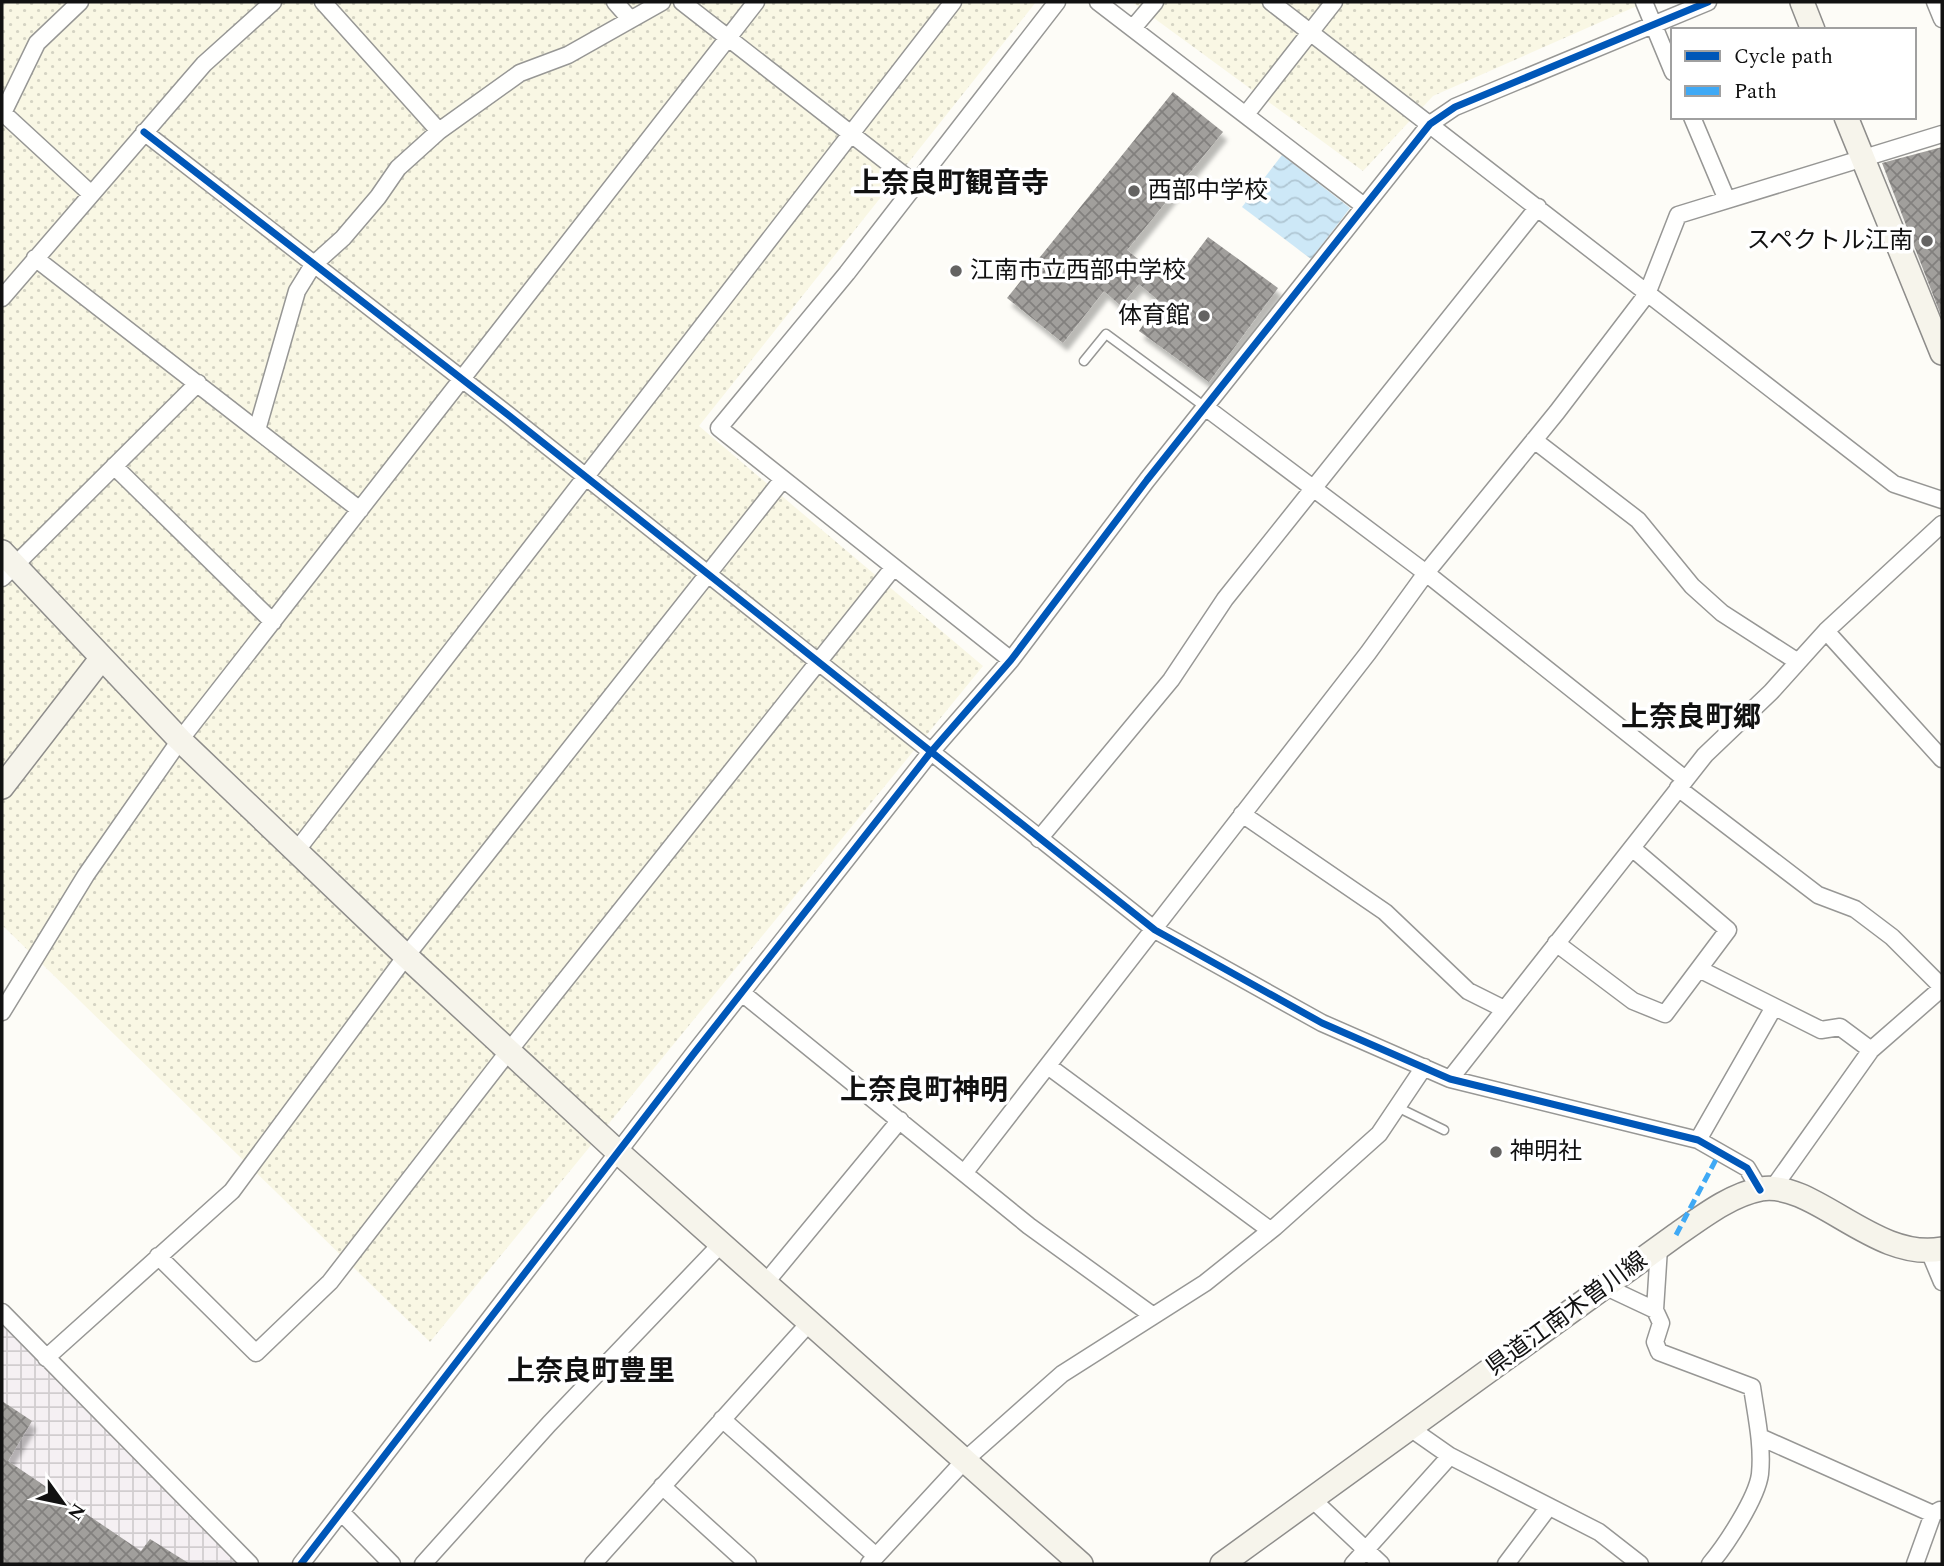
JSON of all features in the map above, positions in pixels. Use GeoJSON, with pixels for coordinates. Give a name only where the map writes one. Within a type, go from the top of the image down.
{"type":"FeatureCollection","features":[{"type":"Feature","properties":{"kind":"street"},"geometry":{"type":"LineString","coordinates":[[80,2],[37,43],[2,113],[90,193]]}},
{"type":"Feature","properties":{"kind":"street"},"geometry":{"type":"LineString","coordinates":[[2,298],[204,64],[273,2]]}},
{"type":"Feature","properties":{"kind":"street"},"geometry":{"type":"LineString","coordinates":[[323,2],[439,131]]}},
{"type":"Feature","properties":{"kind":"street"},"geometry":{"type":"LineString","coordinates":[[615,2],[630,19]]}},
{"type":"Feature","properties":{"kind":"street"},"geometry":{"type":"LineString","coordinates":[[257,429],[297,291],[313,265],[343,238],[378,197],[398,168],[439,131],[520,73],[568,55],[662,2]]}},
{"type":"Feature","properties":{"kind":"street"},"geometry":{"type":"LineString","coordinates":[[682,2],[727,40],[852,131],[915,183]]}},
{"type":"Feature","properties":{"kind":"street"},"geometry":{"type":"LineString","coordinates":[[2,1012],[86,875],[180,740],[756,2]]}},
{"type":"Feature","properties":{"kind":"street"},"geometry":{"type":"LineString","coordinates":[[297,850],[953,2]]}},
{"type":"Feature","properties":{"kind":"street"},"geometry":{"type":"LineString","coordinates":[[1011,660],[719,428],[847,273],[1057,2]]}},
{"type":"Feature","properties":{"kind":"street"},"geometry":{"type":"LineString","coordinates":[[1098,2],[1247,113],[1364,206]]}},
{"type":"Feature","properties":{"kind":"street"},"geometry":{"type":"LineString","coordinates":[[1133,28],[1155,2]]}},
{"type":"Feature","properties":{"kind":"street"},"geometry":{"type":"LineString","coordinates":[[1271,2],[1894,484],[1942,500]]}},
{"type":"Feature","properties":{"kind":"street"},"geometry":{"type":"LineString","coordinates":[[1247,113],[1334,2]]}},
{"type":"Feature","properties":{"kind":"street"},"geometry":{"type":"LineString","coordinates":[[1644,2],[1671,67]]}},
{"type":"Feature","properties":{"kind":"street"},"geometry":{"type":"LineString","coordinates":[[302,1564],[618,1152],[930,753],[1011,660],[1205,407],[1430,124],[1455,107],[1708,2]]}},
{"type":"Feature","properties":{"kind":"street"},"geometry":{"type":"LineString","coordinates":[[1802,2],[1812,28]]}},
{"type":"Feature","properties":{"kind":"street"},"geometry":{"type":"LineString","coordinates":[[1935,2],[1942,19]]}},
{"type":"Feature","properties":{"kind":"street"},"geometry":{"type":"LineString","coordinates":[[1693,119],[1727,200]]}},
{"type":"Feature","properties":{"kind":"street"},"geometry":{"type":"LineString","coordinates":[[1847,119],[1942,353]]}},
{"type":"Feature","properties":{"kind":"street"},"geometry":{"type":"LineString","coordinates":[[144,132],[461,379],[1154,930],[1322,1023],[1450,1079],[1698,1140],[1747,1168],[1766,1189],[1793,1194],[1880,1239],[1936,1250],[1942,1282]]}},
{"type":"Feature","properties":{"kind":"street"},"geometry":{"type":"LineString","coordinates":[[965,1172],[1368,653],[1426,573],[1647,294],[1678,215],[1942,134]]}},
{"type":"Feature","properties":{"kind":"street"},"geometry":{"type":"LineString","coordinates":[[1039,839],[1171,680],[1225,599],[1316,489],[1538,207]]}},
{"type":"Feature","properties":{"kind":"street"},"geometry":{"type":"LineString","coordinates":[[35,258],[360,510]]}},
{"type":"Feature","properties":{"kind":"street"},"geometry":{"type":"LineString","coordinates":[[198,383],[114,466],[6,565],[180,740],[508,1052],[1081,1564]]}},
{"type":"Feature","properties":{"kind":"street"},"geometry":{"type":"LineString","coordinates":[[1205,407],[1426,573],[1818,895],[1855,909],[1892,937],[1942,988],[1871,1050],[1766,1189]]}},
{"type":"Feature","properties":{"kind":"street"},"geometry":{"type":"LineString","coordinates":[[1534,440],[1595,484],[1638,520],[1692,586],[1722,613],[1798,662]]}},
{"type":"Feature","properties":{"kind":"street"},"geometry":{"type":"LineString","coordinates":[[114,466],[273,622]]}},
{"type":"Feature","properties":{"kind":"street"},"geometry":{"type":"LineString","coordinates":[[46,1358],[232,1191],[406,956],[783,479]]}},
{"type":"Feature","properties":{"kind":"street"},"geometry":{"type":"LineString","coordinates":[[1450,1079],[1681,784],[1826,631],[1942,524]]}},
{"type":"Feature","properties":{"kind":"street"},"geometry":{"type":"LineString","coordinates":[[158,1256],[256,1353],[330,1282],[508,1052],[893,568]]}},
{"type":"Feature","properties":{"kind":"street"},"geometry":{"type":"LineString","coordinates":[[1826,631],[1942,759]]}},
{"type":"Feature","properties":{"kind":"street"},"geometry":{"type":"LineString","coordinates":[[2,787],[101,659]]}},
{"type":"Feature","properties":{"kind":"street"},"geometry":{"type":"LineString","coordinates":[[1242,814],[1385,912],[1468,991],[1504,1009]]}},
{"type":"Feature","properties":{"kind":"street"},"geometry":{"type":"LineString","coordinates":[[1556,943],[1633,1001],[1665,1014],[1728,930],[1632,848]]}},
{"type":"Feature","properties":{"kind":"street"},"geometry":{"type":"LineString","coordinates":[[1699,969],[1821,1030],[1840,1027],[1871,1050]]}},
{"type":"Feature","properties":{"kind":"street"},"geometry":{"type":"LineString","coordinates":[[742,993],[1030,1226],[1152,1315]]}},
{"type":"Feature","properties":{"kind":"street"},"geometry":{"type":"LineString","coordinates":[[1698,1140],[1774,1007]]}},
{"type":"Feature","properties":{"kind":"street"},"geometry":{"type":"LineString","coordinates":[[1048,1066],[1270,1230]]}},
{"type":"Feature","properties":{"kind":"street"},"geometry":{"type":"LineString","coordinates":[[722,1419],[873,1560],[965,1460],[1062,1374],[1205,1283],[1380,1133],[1424,1067]]}},
{"type":"Feature","properties":{"kind":"street"},"geometry":{"type":"LineString","coordinates":[[767,1281],[900,1120]]}},
{"type":"Feature","properties":{"kind":"street","name":"県道江南木曽川線"},"geometry":{"type":"LineString","coordinates":[[1222,1564],[1658,1248],[1723,1204],[1766,1189]]}},
{"type":"Feature","properties":{"kind":"street"},"geometry":{"type":"LineString","coordinates":[[423,1564],[549,1424],[721,1244]]}},
{"type":"Feature","properties":{"kind":"street"},"geometry":{"type":"LineString","coordinates":[[1658,1248],[1655,1310],[1661,1323],[1654,1342],[1659,1352],[1752,1387],[1760,1437],[1760,1476],[1730,1541],[1710,1564]]}},
{"type":"Feature","properties":{"kind":"street"},"geometry":{"type":"LineString","coordinates":[[1604,1286],[1655,1310]]}},
{"type":"Feature","properties":{"kind":"street"},"geometry":{"type":"LineString","coordinates":[[2,1312],[250,1564]]}},
{"type":"Feature","properties":{"kind":"street"},"geometry":{"type":"LineString","coordinates":[[593,1564],[810,1322]]}},
{"type":"Feature","properties":{"kind":"street"},"geometry":{"type":"LineString","coordinates":[[1410,1428],[1450,1456],[1600,1532],[1640,1564]]}},
{"type":"Feature","properties":{"kind":"street"},"geometry":{"type":"LineString","coordinates":[[1760,1437],[1938,1511],[1915,1564]]}},
{"type":"Feature","properties":{"kind":"street"},"geometry":{"type":"LineString","coordinates":[[1353,1564],[1450,1456]]}},
{"type":"Feature","properties":{"kind":"street"},"geometry":{"type":"LineString","coordinates":[[663,1486],[748,1564]]}},
{"type":"Feature","properties":{"kind":"street"},"geometry":{"type":"LineString","coordinates":[[1312,1499],[1381,1564]]}},
{"type":"Feature","properties":{"kind":"street"},"geometry":{"type":"LineString","coordinates":[[1506,1564],[1548,1508]]}},
{"type":"Feature","properties":{"kind":"street"},"geometry":{"type":"LineString","coordinates":[[341,1512],[392,1564]]}},
{"type":"Feature","properties":{"kind":"lane"},"geometry":{"type":"LineString","coordinates":[[1084,361],[1106,334],[1205,407]]}},
{"type":"Feature","properties":{"kind":"lane"},"geometry":{"type":"LineString","coordinates":[[1397,1107],[1444,1130]]}},
{"type":"Feature","properties":{"kind":"shaded area"},"geometry":{"type":"Polygon","coordinates":[[[2,2],[1036,2],[699,426],[983,666],[430,1342],[2,925],[2,2]]]}},
{"type":"Feature","properties":{"kind":"shaded area"},"geometry":{"type":"Polygon","coordinates":[[[1132,2],[1646,2],[1433,96],[1363,171],[1132,2]]]}},
{"type":"Feature","properties":{"kind":"shaded area"},"geometry":{"type":"Polygon","coordinates":[[[2,1321],[240,1564],[2,1564],[2,1321]]]}},
{"type":"Feature","properties":{"kind":"water"},"geometry":{"type":"Polygon","coordinates":[[[1282,155],[1350,208],[1311,259],[1242,207],[1282,155]]]}},
{"type":"Feature","properties":{"kind":"building","name":"西部中学校"},"geometry":{"type":"Polygon","coordinates":[[[1173,92],[1223,132],[1127,250],[1171,286],[1208,237],[1278,288],[1209,382],[1139,331],[1159,301],[1139,284],[1121,306],[1104,291],[1063,343],[1007,298],[1173,92]]]}},
{"type":"Feature","properties":{"kind":"building","name":"スペクトル江南"},"geometry":{"type":"Polygon","coordinates":[[[1942,147],[1942,318],[1882,163],[1942,147]]]}},
{"type":"Feature","properties":{"kind":"building"},"geometry":{"type":"Polygon","coordinates":[[[2,1401],[32,1421],[8,1461],[141,1551],[150,1539],[190,1564],[2,1564],[2,1401]]]}},
{"type":"Feature","properties":{"kind":"marked path"},"geometry":{"type":"LineString","coordinates":[[1676,1235],[1720,1152]]}},
{"type":"Feature","properties":{"kind":"cycle path"},"geometry":{"type":"LineString","coordinates":[[301,1564],[695,1052],[930,753],[1011,660],[1147,480],[1430,124],[1455,107],[1708,2]]}},
{"type":"Feature","properties":{"kind":"cycle path"},"geometry":{"type":"LineString","coordinates":[[144,132],[507,414],[1155,930],[1322,1023],[1450,1079],[1698,1140],[1747,1168],[1760,1190]]}},
{"type":"Feature","properties":{"kind":"place","name":"西部中学校"},"geometry":{"type":"Point","coordinates":[1134,191]}},
{"type":"Feature","properties":{"kind":"place","name":"スペクトル江南"},"geometry":{"type":"Point","coordinates":[1927,241]}},
{"type":"Feature","properties":{"kind":"place","name":"江南市立西部中学校"},"geometry":{"type":"Point","coordinates":[956,271]}},
{"type":"Feature","properties":{"kind":"place","name":"体育館"},"geometry":{"type":"Point","coordinates":[1204,316]}},
{"type":"Feature","properties":{"kind":"place","name":"神明社"},"geometry":{"type":"Point","coordinates":[1496,1152]}},
{"type":"Feature","properties":{"kind":"district","name":"上奈良町観音寺"},"geometry":{"type":"Point","coordinates":[951,183]}},
{"type":"Feature","properties":{"kind":"district","name":"上奈良町郷"},"geometry":{"type":"Point","coordinates":[1691,717]}},
{"type":"Feature","properties":{"kind":"district","name":"上奈良町神明"},"geometry":{"type":"Point","coordinates":[924,1090]}},
{"type":"Feature","properties":{"kind":"district","name":"上奈良町豊里"},"geometry":{"type":"Point","coordinates":[591,1371]}}]}
